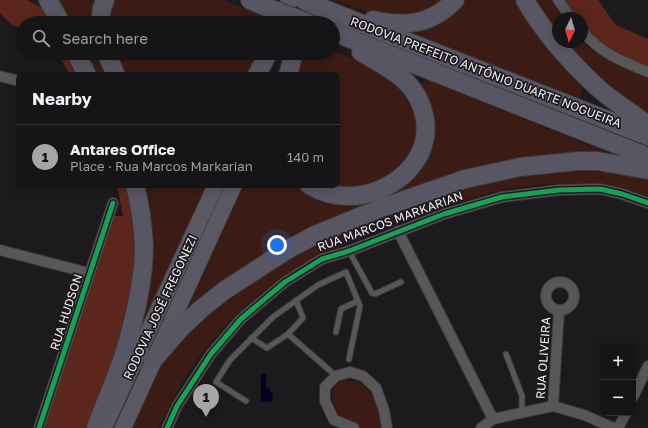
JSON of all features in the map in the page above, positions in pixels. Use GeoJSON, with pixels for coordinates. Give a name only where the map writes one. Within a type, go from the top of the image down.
{"type":"FeatureCollection","features":[{"type":"Feature","properties":{"kind":"highway"},"geometry":{"type":"LineString","coordinates":[[48,0],[57,16]]}},
{"type":"Feature","properties":{"kind":"highway"},"geometry":{"type":"LineString","coordinates":[[101,16],[105,0]]}},
{"type":"Feature","properties":{"kind":"highway"},"geometry":{"type":"LineString","coordinates":[[285,16],[289,0]]}},
{"type":"Feature","properties":{"kind":"highway"},"geometry":{"type":"LineString","coordinates":[[307,16],[315,4],[376,21],[394,24],[410,24],[425,21],[445,9],[455,0]]}},
{"type":"Feature","properties":{"kind":"highway"},"geometry":{"type":"LineString","coordinates":[[525,0],[543,29],[558,48],[593,83],[648,124]]}},
{"type":"Feature","properties":{"kind":"highway"},"geometry":{"type":"LineString","coordinates":[[258,3],[291,16]]}},
{"type":"Feature","properties":{"kind":"highway","name":"RODOVIA PREFEITO ANTÔNIO DUARTE NOGUEIRA"},"geometry":{"type":"LineString","coordinates":[[315,4],[648,136]]}},
{"type":"Feature","properties":{"kind":"highway","name":"RODOVIA PREFEITO ANTÔNIO DUARTE NOGUEIRA"},"geometry":{"type":"LineString","coordinates":[[340,37],[648,157]]}},
{"type":"Feature","properties":{"kind":"highway"},"geometry":{"type":"LineString","coordinates":[[316,188],[330,194],[347,196],[365,194],[382,189],[398,180],[411,168],[420,154],[425,139],[426,126],[423,112],[417,96],[408,84],[394,73],[340,38]]}},
{"type":"Feature","properties":{"kind":"highway"},"geometry":{"type":"LineString","coordinates":[[80,60],[86,72]]}},
{"type":"Feature","properties":{"kind":"highway"},"geometry":{"type":"LineString","coordinates":[[109,60],[115,72]]}},
{"type":"Feature","properties":{"kind":"highway"},"geometry":{"type":"LineString","coordinates":[[258,72],[264,60]]}},
{"type":"Feature","properties":{"kind":"highway"},"geometry":{"type":"LineString","coordinates":[[266,72],[270,60]]}},
{"type":"Feature","properties":{"kind":"highway"},"geometry":{"type":"LineString","coordinates":[[284,72],[290,60]]}},
{"type":"Feature","properties":{"kind":"highway"},"geometry":{"type":"LineString","coordinates":[[289,72],[291,60]]}},
{"type":"Feature","properties":{"kind":"highway"},"geometry":{"type":"LineString","coordinates":[[154,360],[180,329],[201,309],[225,290],[287,250],[317,234],[382,208],[465,179],[520,167],[578,161],[597,161],[648,170]]}},
{"type":"Feature","properties":{"kind":"highway"},"geometry":{"type":"LineString","coordinates":[[96,428],[125,352],[134,321],[139,294],[144,246],[140,208],[136,188]]}},
{"type":"Feature","properties":{"kind":"highway","name":"RODOVIA JOSÉ FREGONEZI"},"geometry":{"type":"LineString","coordinates":[[104,428],[215,188]]}},
{"type":"Feature","properties":{"kind":"highway","name":"RODOVIA JOSÉ FREGONEZI"},"geometry":{"type":"LineString","coordinates":[[123,428],[233,188]]}},
{"type":"Feature","properties":{"kind":"street"},"geometry":{"type":"LineString","coordinates":[[558,0],[567,12]]}},
{"type":"Feature","properties":{"kind":"street"},"geometry":{"type":"LineString","coordinates":[[588,39],[608,55],[648,72]]}},
{"type":"Feature","properties":{"kind":"street"},"geometry":{"type":"LineString","coordinates":[[0,76],[16,80]]}},
{"type":"Feature","properties":{"kind":"street","name":"RUA MARCOS MARKARIAN"},"geometry":{"type":"LineString","coordinates":[[167,428],[177,406],[211,354],[241,319],[285,282],[322,259],[349,251],[444,214],[502,197],[531,193],[600,189],[622,194],[648,203]]}},
{"type":"Feature","properties":{"kind":"street","name":"RUA HUDSON"},"geometry":{"type":"LineString","coordinates":[[39,428],[89,272],[113,203]]}},
{"type":"Feature","properties":{"kind":"street"},"geometry":{"type":"LineString","coordinates":[[398,231],[492,419]]}},
{"type":"Feature","properties":{"kind":"street"},"geometry":{"type":"LineString","coordinates":[[0,250],[89,272]]}},
{"type":"Feature","properties":{"kind":"street","name":"RUA OLIVEIRA"},"geometry":{"type":"LineString","coordinates":[[553,406],[559,311]]}},
{"type":"Feature","properties":{"kind":"street"},"geometry":{"type":"LineString","coordinates":[[636,391],[648,366]]}},
{"type":"Feature","properties":{"kind":"street"},"geometry":{"type":"LineString","coordinates":[[354,428],[334,420],[324,401],[326,387],[336,376],[350,372],[363,376],[376,388],[384,410],[387,428]]}},
{"type":"Feature","properties":{"kind":"street"},"geometry":{"type":"LineString","coordinates":[[481,428],[492,419],[553,406],[584,415],[614,428]]}},
{"type":"Feature","properties":{"kind":"street"},"geometry":{"type":"LineString","coordinates":[[618,428],[624,416]]}},
{"type":"Feature","properties":{"kind":"lane"},"geometry":{"type":"LineString","coordinates":[[349,251],[372,293],[375,294],[401,282]]}},
{"type":"Feature","properties":{"kind":"lane"},"geometry":{"type":"LineString","coordinates":[[246,401],[216,382],[230,360],[273,317],[318,285],[346,272],[360,306],[348,359]]}},
{"type":"Feature","properties":{"kind":"lane"},"geometry":{"type":"LineString","coordinates":[[251,338],[267,348],[288,334],[303,318],[296,300]]}},
{"type":"Feature","properties":{"kind":"lane"},"geometry":{"type":"LineString","coordinates":[[336,332],[341,309],[358,301]]}},
{"type":"Feature","properties":{"kind":"lane"},"geometry":{"type":"LineString","coordinates":[[288,334],[336,376]]}},
{"type":"Feature","properties":{"kind":"lane"},"geometry":{"type":"LineString","coordinates":[[506,354],[522,396],[522,412]]}},
{"type":"Feature","properties":{"kind":"shaded area"},"geometry":{"type":"Polygon","coordinates":[[[0,0],[27,0],[44,9],[48,16],[16,16],[16,26],[12,25],[0,13],[0,0]]]}},
{"type":"Feature","properties":{"kind":"shaded area"},"geometry":{"type":"Polygon","coordinates":[[[52,0],[102,0],[99,16],[61,16],[52,0]]]}},
{"type":"Feature","properties":{"kind":"shaded area"},"geometry":{"type":"Polygon","coordinates":[[[111,0],[223,0],[263,16],[107,16],[111,0]]]}},
{"type":"Feature","properties":{"kind":"shaded area"},"geometry":{"type":"Polygon","coordinates":[[[333,0],[444,0],[432,11],[408,18],[375,14],[333,0]]]}},
{"type":"Feature","properties":{"kind":"shaded area"},"geometry":{"type":"Polygon","coordinates":[[[461,0],[516,0],[560,61],[583,89],[578,100],[399,32],[461,0]]]}},
{"type":"Feature","properties":{"kind":"shaded area"},"geometry":{"type":"Polygon","coordinates":[[[527,0],[550,0],[559,12],[552,12],[552,36],[527,0]]]}},
{"type":"Feature","properties":{"kind":"shaded area"},"geometry":{"type":"Polygon","coordinates":[[[564,0],[598,0],[616,25],[648,39],[648,66],[617,54],[598,42],[588,32],[588,12],[573,12],[564,0]]]}},
{"type":"Feature","properties":{"kind":"shaded area"},"geometry":{"type":"Polygon","coordinates":[[[340,22],[648,141],[648,149],[340,27],[340,22]]]}},
{"type":"Feature","properties":{"kind":"shaded area"},"geometry":{"type":"Polygon","coordinates":[[[588,47],[609,61],[648,78],[648,118],[601,85],[561,48],[588,47]]]}},
{"type":"Feature","properties":{"kind":"shaded area"},"geometry":{"type":"Polygon","coordinates":[[[340,54],[353,59],[403,89],[413,104],[419,124],[415,143],[407,162],[392,174],[370,185],[349,190],[340,188],[340,72],[299,72],[301,60],[340,60],[340,54]]]}},
{"type":"Feature","properties":{"kind":"shaded area"},"geometry":{"type":"Polygon","coordinates":[[[62,60],[72,60],[78,72],[68,72],[62,60]]]}},
{"type":"Feature","properties":{"kind":"shaded area"},"geometry":{"type":"Polygon","coordinates":[[[84,60],[106,60],[112,72],[89,72],[84,60]]]}},
{"type":"Feature","properties":{"kind":"shaded area"},"geometry":{"type":"Polygon","coordinates":[[[116,60],[260,60],[255,72],[122,72],[116,60]]]}},
{"type":"Feature","properties":{"kind":"shaded area"},"geometry":{"type":"Polygon","coordinates":[[[429,81],[623,159],[578,157],[391,200],[185,314],[243,188],[306,188],[361,200],[431,144],[434,119],[420,88],[423,82],[429,81]]]}},
{"type":"Feature","properties":{"kind":"shaded area"},"geometry":{"type":"Polygon","coordinates":[[[549,166],[648,173],[648,197],[630,191],[591,184],[551,184],[512,188],[493,192],[419,215],[335,248],[283,277],[259,295],[231,320],[200,355],[181,384],[158,428],[129,428],[160,356],[195,321],[290,251],[400,205],[549,166]]]}},
{"type":"Feature","properties":{"kind":"shaded area"},"geometry":{"type":"Polygon","coordinates":[[[118,188],[134,188],[138,208],[133,299],[91,428],[45,428],[113,216],[123,216],[118,188]]]}},
{"type":"Feature","properties":{"kind":"shaded area"},"geometry":{"type":"Polygon","coordinates":[[[139,188],[207,188],[124,364],[139,188]]]}},
{"type":"Feature","properties":{"kind":"shaded area"},"geometry":{"type":"Polygon","coordinates":[[[222,188],[224,188],[117,428],[107,428],[222,188]]]}},
{"type":"Feature","properties":{"kind":"shaded area"},"geometry":{"type":"Polygon","coordinates":[[[349,380],[363,385],[372,396],[378,409],[380,422],[379,428],[360,428],[339,416],[333,401],[333,390],[340,382],[349,380]]]}},
{"type":"Feature","properties":{"kind":"water"},"geometry":{"type":"Polygon","coordinates":[[[261,374],[266,374],[266,388],[269,388],[272,393],[272,401],[261,402],[261,374]]]}},
{"type":"Feature","properties":{"kind":"cycle path"},"geometry":{"type":"LineString","coordinates":[[167,428],[177,406],[211,354],[241,319],[285,282],[322,259],[349,251],[444,214],[502,197],[559,190],[600,189],[622,194],[648,203]]}},
{"type":"Feature","properties":{"kind":"cycle path"},"geometry":{"type":"LineString","coordinates":[[39,428],[113,203]]}},
{"type":"Feature","properties":{"kind":"place","name":"Antares Office"},"geometry":{"type":"Point","coordinates":[206,417]}}]}
